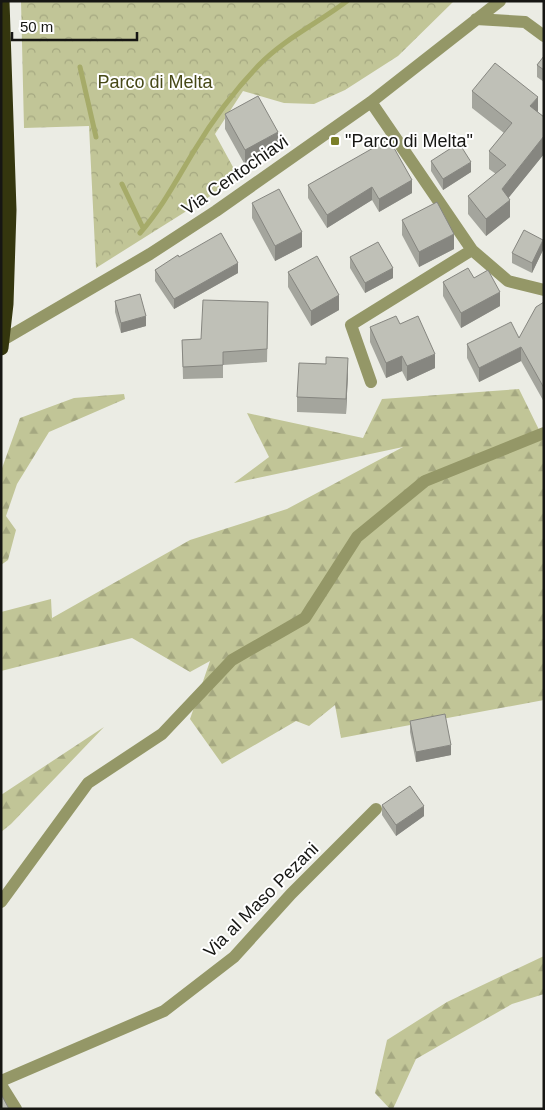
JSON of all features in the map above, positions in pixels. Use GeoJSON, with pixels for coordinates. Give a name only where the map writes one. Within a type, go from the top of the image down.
{"type":"FeatureCollection","features":[{"type":"Feature","properties":{"kind":"highway"},"geometry":{"type":"LineString","coordinates":[[1,348],[6,304],[9,210],[2,1]]}},
{"type":"Feature","properties":{"kind":"street","name":"Via Centochiavi"},"geometry":{"type":"LineString","coordinates":[[1,341],[150,254],[371,102],[498,3]]}},
{"type":"Feature","properties":{"kind":"street"},"geometry":{"type":"LineString","coordinates":[[476,19],[525,22],[544,36]]}},
{"type":"Feature","properties":{"kind":"street"},"geometry":{"type":"LineString","coordinates":[[371,102],[472,250],[508,280],[544,290]]}},
{"type":"Feature","properties":{"kind":"street"},"geometry":{"type":"LineString","coordinates":[[371,382],[352,325],[472,250]]}},
{"type":"Feature","properties":{"kind":"street"},"geometry":{"type":"LineString","coordinates":[[1,902],[88,783],[162,734],[232,660],[306,618],[357,537],[425,482],[544,434]]}},
{"type":"Feature","properties":{"kind":"street","name":"Via al Maso Pezani"},"geometry":{"type":"LineString","coordinates":[[16,1109],[1,1083],[164,1011],[234,957],[291,894],[376,809]]}},
{"type":"Feature","properties":{"kind":"green space","name":"Parco di Melta"},"geometry":{"type":"Polygon","coordinates":[[[21,1],[454,1],[398,56],[345,90],[314,104],[284,103],[243,91],[215,134],[239,178],[96,268],[89,126],[24,128],[21,1]]]}},
{"type":"Feature","properties":{"kind":"green space"},"geometry":{"type":"Polygon","coordinates":[[[519,389],[544,440],[544,700],[341,738],[335,705],[309,726],[296,721],[222,764],[190,719],[210,661],[190,672],[132,638],[1,671],[1,612],[51,599],[52,618],[190,540],[287,509],[403,447],[234,483],[269,457],[247,413],[363,438],[382,399],[519,389]]]}},
{"type":"Feature","properties":{"kind":"green space"},"geometry":{"type":"Polygon","coordinates":[[[124,394],[125,399],[49,432],[17,484],[6,516],[16,530],[8,560],[1,565],[1,471],[20,418],[74,398],[124,394]]]}},
{"type":"Feature","properties":{"kind":"green space"},"geometry":{"type":"Polygon","coordinates":[[[104,727],[11,824],[1,832],[1,795],[104,727]]]}},
{"type":"Feature","properties":{"kind":"green space"},"geometry":{"type":"Polygon","coordinates":[[[544,956],[544,994],[512,1004],[416,1059],[393,1109],[390,1109],[375,1093],[387,1040],[447,1002],[544,956]]]}},
{"type":"Feature","properties":{"kind":"building"},"geometry":{"type":"Polygon","coordinates":[[[544,56],[544,70],[537,65],[544,56]]]}},
{"type":"Feature","properties":{"kind":"building"},"geometry":{"type":"Polygon","coordinates":[[[495,63],[538,97],[530,106],[544,117],[544,136],[502,189],[510,200],[486,219],[468,196],[506,165],[489,151],[512,123],[472,91],[495,63]]]}},
{"type":"Feature","properties":{"kind":"building"},"geometry":{"type":"Polygon","coordinates":[[[258,96],[278,132],[245,150],[225,114],[258,96]]]}},
{"type":"Feature","properties":{"kind":"building"},"geometry":{"type":"Polygon","coordinates":[[[389,139],[412,180],[379,199],[372,187],[327,215],[308,185],[389,139]]]}},
{"type":"Feature","properties":{"kind":"building"},"geometry":{"type":"Polygon","coordinates":[[[459,143],[471,162],[443,179],[431,161],[459,143]]]}},
{"type":"Feature","properties":{"kind":"building"},"geometry":{"type":"Polygon","coordinates":[[[279,189],[302,232],[275,246],[252,203],[279,189]]]}},
{"type":"Feature","properties":{"kind":"building"},"geometry":{"type":"Polygon","coordinates":[[[437,202],[454,234],[419,252],[402,220],[437,202]]]}},
{"type":"Feature","properties":{"kind":"building"},"geometry":{"type":"Polygon","coordinates":[[[524,230],[543,240],[532,263],[512,253],[524,230]]]}},
{"type":"Feature","properties":{"kind":"building"},"geometry":{"type":"Polygon","coordinates":[[[221,233],[238,263],[174,299],[155,270],[178,255],[179,257],[221,233]]]}},
{"type":"Feature","properties":{"kind":"building"},"geometry":{"type":"Polygon","coordinates":[[[378,242],[393,268],[365,283],[350,257],[378,242]]]}},
{"type":"Feature","properties":{"kind":"building"},"geometry":{"type":"Polygon","coordinates":[[[317,256],[339,295],[311,311],[288,272],[317,256]]]}},
{"type":"Feature","properties":{"kind":"building"},"geometry":{"type":"Polygon","coordinates":[[[468,268],[474,278],[488,270],[500,292],[461,313],[443,282],[468,268]]]}},
{"type":"Feature","properties":{"kind":"building"},"geometry":{"type":"Polygon","coordinates":[[[140,294],[146,316],[121,323],[115,301],[140,294]]]}},
{"type":"Feature","properties":{"kind":"building"},"geometry":{"type":"Polygon","coordinates":[[[203,300],[268,302],[267,349],[223,352],[223,365],[183,367],[182,340],[201,339],[203,300]]]}},
{"type":"Feature","properties":{"kind":"building"},"geometry":{"type":"Polygon","coordinates":[[[544,302],[544,388],[521,347],[479,368],[467,344],[511,322],[519,338],[536,307],[544,302]]]}},
{"type":"Feature","properties":{"kind":"building"},"geometry":{"type":"Polygon","coordinates":[[[396,316],[400,324],[418,316],[435,354],[407,366],[402,356],[386,363],[370,327],[396,316]]]}},
{"type":"Feature","properties":{"kind":"building"},"geometry":{"type":"Polygon","coordinates":[[[326,357],[348,358],[346,399],[297,397],[299,363],[326,364],[326,357]]]}},
{"type":"Feature","properties":{"kind":"building"},"geometry":{"type":"Polygon","coordinates":[[[445,714],[451,745],[416,752],[410,721],[445,714]]]}},
{"type":"Feature","properties":{"kind":"building"},"geometry":{"type":"Polygon","coordinates":[[[410,786],[424,806],[396,825],[382,805],[410,786]]]}},
{"type":"Feature","properties":{"kind":"building"},"geometry":{"type":"Polygon","coordinates":[[[1,1094],[9,1109],[1,1109],[1,1094]]]}},
{"type":"Feature","properties":{"kind":"waterway"},"geometry":{"type":"LineString","coordinates":[[140,233],[162,203],[216,118],[249,76],[268,56],[290,39],[347,1]]}},
{"type":"Feature","properties":{"kind":"waterway"},"geometry":{"type":"LineString","coordinates":[[80,67],[96,137]]}},
{"type":"Feature","properties":{"kind":"waterway"},"geometry":{"type":"LineString","coordinates":[[122,184],[143,228]]}},
{"type":"Feature","properties":{"kind":"place","name":"\"Parco di Melta\""},"geometry":{"type":"Point","coordinates":[335,141]}}]}
